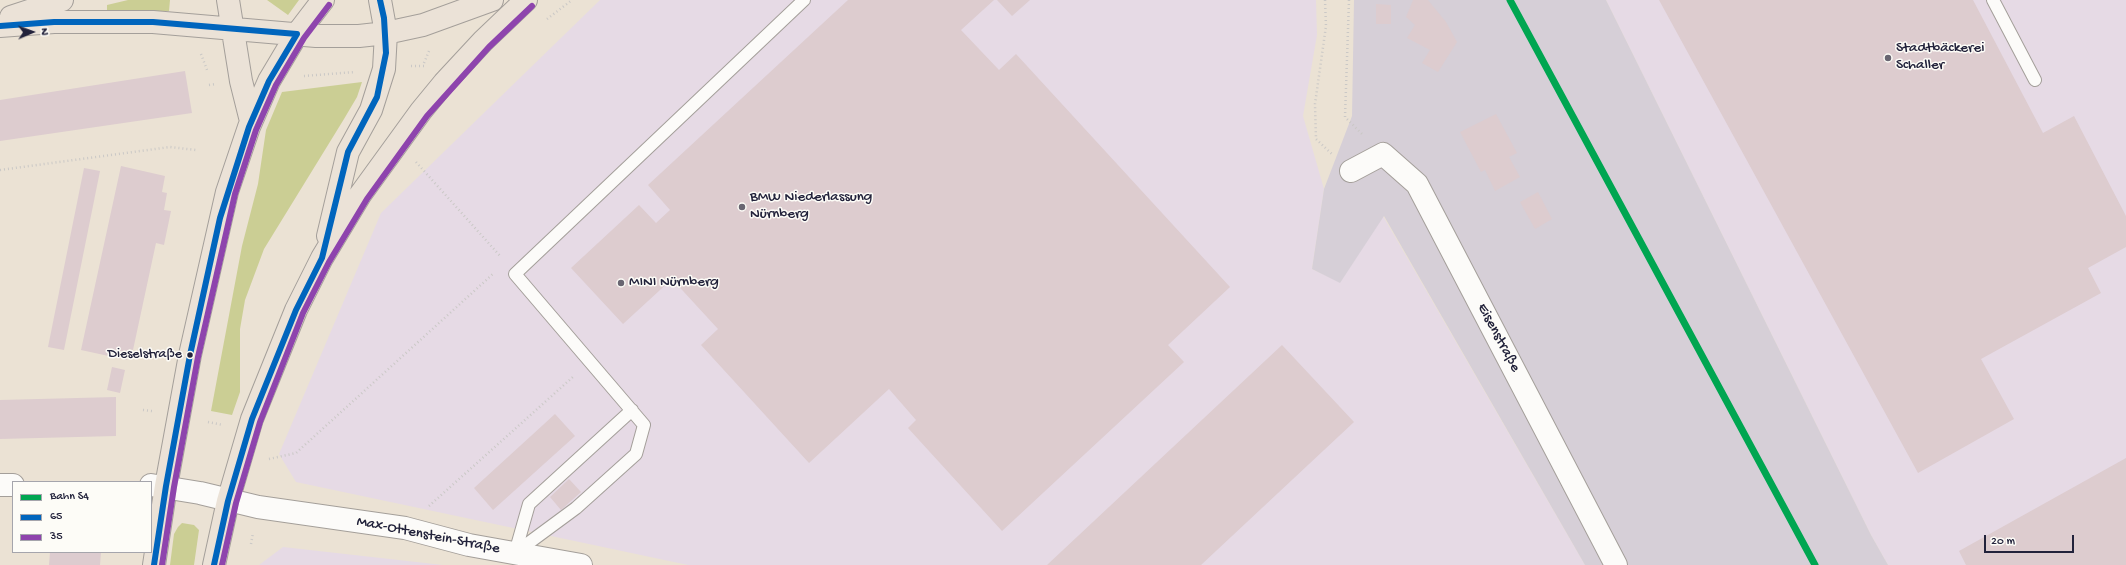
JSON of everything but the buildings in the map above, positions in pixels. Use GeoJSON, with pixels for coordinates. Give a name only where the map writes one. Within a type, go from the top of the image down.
{"type":"FeatureCollection","features":[{"type":"Feature","properties":{"kind":"main road"},"geometry":{"type":"LineString","coordinates":[[0,21],[62,0]]}},
{"type":"Feature","properties":{"kind":"main road"},"geometry":{"type":"LineString","coordinates":[[228,0],[234,29],[241,81],[251,121]]}},
{"type":"Feature","properties":{"kind":"main road"},"geometry":{"type":"LineString","coordinates":[[154,565],[158,486],[190,355],[220,218],[251,121],[270,80],[297,34],[323,0]]}},
{"type":"Feature","properties":{"kind":"main road"},"geometry":{"type":"LineString","coordinates":[[322,258],[348,152],[377,97],[384,69],[386,33],[380,0]]}},
{"type":"Feature","properties":{"kind":"main road"},"geometry":{"type":"LineString","coordinates":[[0,26],[54,22],[153,22],[334,37],[386,33],[435,21],[492,0]]}},
{"type":"Feature","properties":{"kind":"main road"},"geometry":{"type":"LineString","coordinates":[[214,565],[228,501],[248,430],[267,377],[296,310],[322,258],[360,195],[421,111],[444,83],[483,41],[526,0]]}},
{"type":"Feature","properties":{"kind":"street"},"geometry":{"type":"LineString","coordinates":[[1351,172],[1383,154]]}},
{"type":"Feature","properties":{"kind":"street","name":"Eisenstraße"},"geometry":{"type":"LineString","coordinates":[[1383,154],[1417,184],[1616,565]]}},
{"type":"Feature","properties":{"kind":"street"},"geometry":{"type":"LineString","coordinates":[[0,485],[12,484]]}},
{"type":"Feature","properties":{"kind":"street","name":"Max-Ottenstein-Straße"},"geometry":{"type":"LineString","coordinates":[[158,486],[200,492],[228,501],[405,528],[469,545],[581,565]]}},
{"type":"Feature","properties":{"kind":"lane"},"geometry":{"type":"LineString","coordinates":[[515,553],[576,508],[636,454],[644,424],[515,274],[804,0]]}},
{"type":"Feature","properties":{"kind":"lane"},"geometry":{"type":"LineString","coordinates":[[1992,0],[2035,80]]}},
{"type":"Feature","properties":{"kind":"lane"},"geometry":{"type":"LineString","coordinates":[[515,553],[529,504],[632,410]]}},
{"type":"Feature","properties":{"kind":"path"},"geometry":{"type":"LineString","coordinates":[[545,20],[572,0]]}},
{"type":"Feature","properties":{"kind":"path"},"geometry":{"type":"LineString","coordinates":[[1316,139],[1315,104],[1326,26],[1325,0]]}},
{"type":"Feature","properties":{"kind":"path"},"geometry":{"type":"LineString","coordinates":[[1349,0],[1345,117],[1383,154]]}},
{"type":"Feature","properties":{"kind":"path"},"geometry":{"type":"LineString","coordinates":[[200,52],[207,70]]}},
{"type":"Feature","properties":{"kind":"path"},"geometry":{"type":"LineString","coordinates":[[297,77],[358,71]]}},
{"type":"Feature","properties":{"kind":"path"},"geometry":{"type":"LineString","coordinates":[[0,170],[170,146],[196,150]]}},
{"type":"Feature","properties":{"kind":"path"},"geometry":{"type":"LineString","coordinates":[[419,165],[515,274]]}},
{"type":"Feature","properties":{"kind":"path"},"geometry":{"type":"LineString","coordinates":[[269,452],[269,459],[296,453],[506,262]]}},
{"type":"Feature","properties":{"kind":"path"},"geometry":{"type":"LineString","coordinates":[[405,528],[591,362]]}},
{"type":"Feature","properties":{"kind":"path"},"geometry":{"type":"LineString","coordinates":[[208,422],[229,426]]}},
{"type":"Feature","properties":{"kind":"shaded area"},"geometry":{"type":"Polygon","coordinates":[[[600,0],[1316,0],[1317,35],[1303,116],[1324,189],[1312,269],[1340,282],[1383,216],[1585,565],[688,565],[296,482],[279,454],[381,213],[600,0]]]}},
{"type":"Feature","properties":{"kind":"shaded area"},"geometry":{"type":"Polygon","coordinates":[[[1354,0],[1606,0],[1871,535],[1888,565],[1585,565],[1384,216],[1340,283],[1312,269],[1324,189],[1352,116],[1354,0]]]}},
{"type":"Feature","properties":{"kind":"shaded area"},"geometry":{"type":"Polygon","coordinates":[[[1606,0],[2126,0],[2126,565],[1888,565],[1871,535],[1606,0]]]}},
{"type":"Feature","properties":{"kind":"shaded area"},"geometry":{"type":"Polygon","coordinates":[[[283,547],[443,565],[259,565],[283,547]]]}},
{"type":"Feature","properties":{"kind":"green space"},"geometry":{"type":"Polygon","coordinates":[[[128,0],[170,0],[169,11],[107,11],[107,5],[128,0]]]}},
{"type":"Feature","properties":{"kind":"green space"},"geometry":{"type":"Polygon","coordinates":[[[267,0],[299,0],[288,15],[267,0]]]}},
{"type":"Feature","properties":{"kind":"green space"},"geometry":{"type":"Polygon","coordinates":[[[362,82],[357,97],[264,249],[245,300],[240,329],[240,392],[232,415],[211,411],[242,246],[258,184],[266,130],[282,92],[362,82]]]}},
{"type":"Feature","properties":{"kind":"green space"},"geometry":{"type":"Polygon","coordinates":[[[182,523],[194,525],[199,530],[194,565],[170,565],[174,534],[182,523]]]}},
{"type":"Feature","properties":{"kind":"rail line","name":"S4"},"geometry":{"type":"LineString","coordinates":[[1510,0],[1815,565]]}},
{"type":"Feature","properties":{"kind":"transit line","name":"65"},"geometry":{"type":"LineString","coordinates":[[214,565],[228,501],[252,419],[296,310],[322,258],[348,152],[377,97],[386,53],[384,18],[380,0]]}},
{"type":"Feature","properties":{"kind":"transit line","name":"35"},"geometry":{"type":"LineString","coordinates":[[162,565],[174,487],[198,357],[235,194],[256,130],[276,85],[304,38],[329,5]]}},
{"type":"Feature","properties":{"kind":"transit line","name":"35"},"geometry":{"type":"LineString","coordinates":[[222,565],[236,503],[260,422],[303,313],[329,262],[367,199],[427,116],[489,47],[532,6]]}},
{"type":"Feature","properties":{"kind":"transit line","name":"65"},"geometry":{"type":"LineString","coordinates":[[0,26],[54,22],[153,22],[297,34],[269,81],[249,127],[220,218],[190,355],[166,486],[154,565]]}},
{"type":"Feature","properties":{"kind":"place","name":"Stadtbäckerei Schaller"},"geometry":{"type":"Point","coordinates":[1888,58]}},
{"type":"Feature","properties":{"kind":"place","name":"BMW Niederlassung Nürnberg"},"geometry":{"type":"Point","coordinates":[742,207]}},
{"type":"Feature","properties":{"kind":"place","name":"MINI Nürnberg"},"geometry":{"type":"Point","coordinates":[621,283]}},
{"type":"Feature","properties":{"kind":"place","name":"Dieselstraße"},"geometry":{"type":"Point","coordinates":[190,355]}}]}
